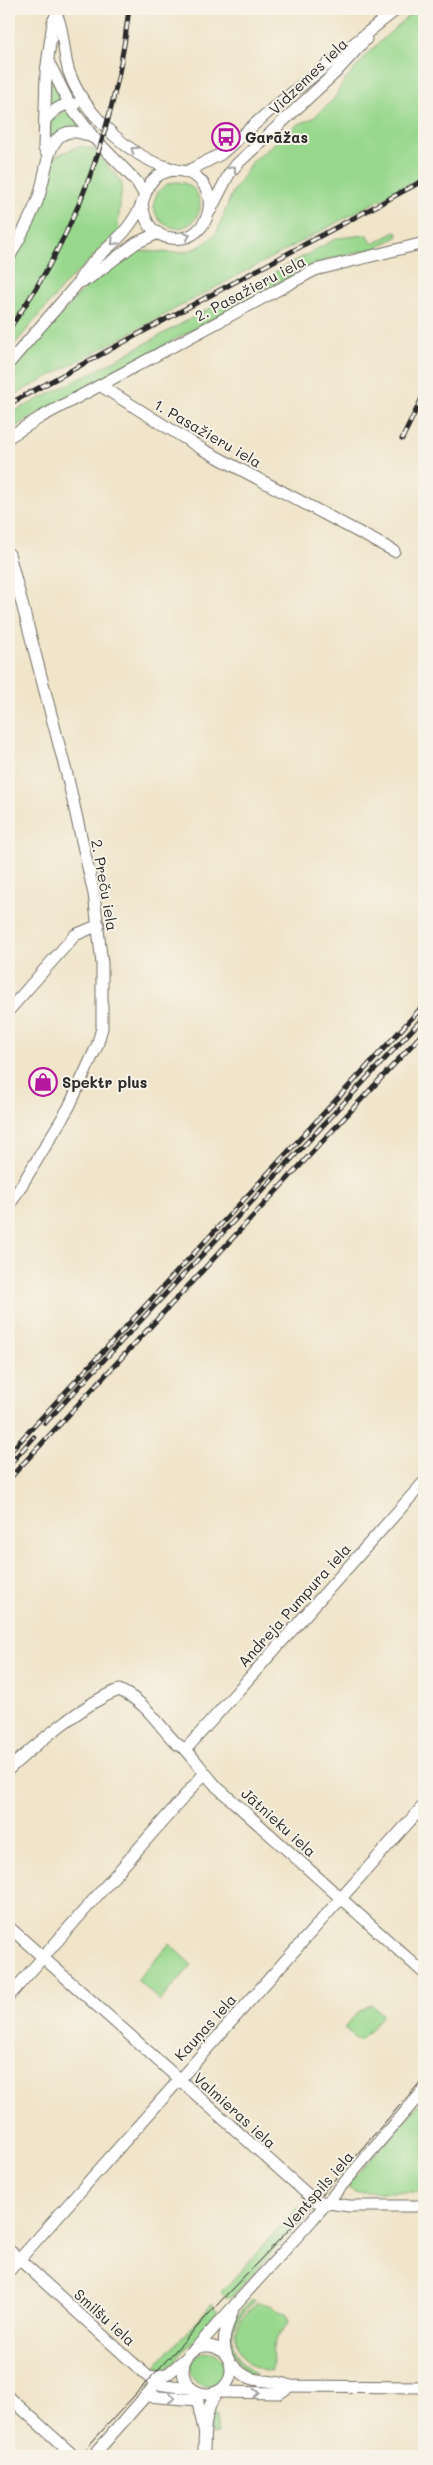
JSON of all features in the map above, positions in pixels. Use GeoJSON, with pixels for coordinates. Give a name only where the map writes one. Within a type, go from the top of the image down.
{"type":"FeatureCollection","features":[{"type":"Feature","properties":{"kind":"street","name":"Vidzemes iela"},"geometry":{"type":"LineString","coordinates":[[9,363],[78,283],[83,273],[125,231],[149,184],[157,176],[167,172],[182,171],[221,154],[319,71],[372,31],[397,9]]}},
{"type":"Feature","properties":{"kind":"street"},"geometry":{"type":"LineString","coordinates":[[47,154],[44,148],[46,72],[49,63],[53,22],[58,12]]}},
{"type":"Feature","properties":{"kind":"street"},"geometry":{"type":"LineString","coordinates":[[58,12],[61,23],[62,43],[69,73],[87,107],[124,143],[152,162],[194,175],[206,187],[210,212]]}},
{"type":"Feature","properties":{"kind":"street","name":"Vidzemes iela"},"geometry":{"type":"LineString","coordinates":[[78,283],[88,279],[136,243],[158,233],[168,238],[179,239],[199,230],[206,222],[229,174],[237,164],[335,73],[356,52],[372,31]]}},
{"type":"Feature","properties":{"kind":"street"},"geometry":{"type":"LineString","coordinates":[[49,63],[68,103],[94,138],[137,182],[143,198],[146,220],[158,233]]}},
{"type":"Feature","properties":{"kind":"street"},"geometry":{"type":"LineString","coordinates":[[45,120],[53,111],[68,103],[87,107]]}},
{"type":"Feature","properties":{"kind":"street"},"geometry":{"type":"LineString","coordinates":[[9,258],[38,199],[44,178],[47,154],[54,142],[67,133],[86,134],[94,138]]}},
{"type":"Feature","properties":{"kind":"street","name":"2. Pasažieru iela"},"geometry":{"type":"LineString","coordinates":[[101,386],[315,270],[424,243]]}},
{"type":"Feature","properties":{"kind":"street"},"geometry":{"type":"LineString","coordinates":[[9,437],[40,417],[101,386]]}},
{"type":"Feature","properties":{"kind":"street","name":"1. Pasažieru iela"},"geometry":{"type":"LineString","coordinates":[[101,386],[202,449],[394,551]]}},
{"type":"Feature","properties":{"kind":"street","name":"2. Preču iela"},"geometry":{"type":"LineString","coordinates":[[9,554],[68,779],[98,925],[102,964],[102,1028],[97,1046],[60,1124],[9,1206]]}},
{"type":"Feature","properties":{"kind":"street"},"geometry":{"type":"LineString","coordinates":[[9,1010],[75,935],[98,925]]}},
{"type":"Feature","properties":{"kind":"street","name":"Andreja Pumpura iela"},"geometry":{"type":"LineString","coordinates":[[186,1749],[424,1482]]}},
{"type":"Feature","properties":{"kind":"street","name":"Jātnieku iela"},"geometry":{"type":"LineString","coordinates":[[9,1769],[27,1752],[104,1695],[119,1690],[142,1703],[176,1744],[186,1749],[204,1774],[424,1973]]}},
{"type":"Feature","properties":{"kind":"street"},"geometry":{"type":"LineString","coordinates":[[9,1996],[204,1774]]}},
{"type":"Feature","properties":{"kind":"street","name":"Kauņas iela"},"geometry":{"type":"LineString","coordinates":[[9,2270],[424,1805]]}},
{"type":"Feature","properties":{"kind":"street","name":"Valmieras iela"},"geometry":{"type":"LineString","coordinates":[[9,1927],[316,2201],[350,2206],[424,2206]]}},
{"type":"Feature","properties":{"kind":"street","name":"Ventspils iela"},"geometry":{"type":"LineString","coordinates":[[195,2349],[225,2313],[234,2308],[424,2090]]}},
{"type":"Feature","properties":{"kind":"street","name":"Smilšu iela"},"geometry":{"type":"LineString","coordinates":[[9,2250],[153,2381]]}},
{"type":"Feature","properties":{"kind":"street","name":"Ventspils iela"},"geometry":{"type":"LineString","coordinates":[[229,2360],[223,2346],[224,2335],[234,2308]]}},
{"type":"Feature","properties":{"kind":"street"},"geometry":{"type":"LineString","coordinates":[[93,2456],[146,2396],[153,2381],[169,2373],[195,2349],[209,2346],[216,2347],[243,2377],[279,2382],[290,2386],[424,2387]]}},
{"type":"Feature","properties":{"kind":"street"},"geometry":{"type":"LineString","coordinates":[[186,2358],[183,2373],[194,2393],[204,2430]]}},
{"type":"Feature","properties":{"kind":"street"},"geometry":{"type":"LineString","coordinates":[[204,2456],[204,2430],[210,2404],[230,2379],[229,2360]]}},
{"type":"Feature","properties":{"kind":"street"},"geometry":{"type":"LineString","coordinates":[[153,2381],[204,2395],[218,2392],[280,2393],[290,2386]]}},
{"type":"Feature","properties":{"kind":"street"},"geometry":{"type":"LineString","coordinates":[[146,2396],[194,2393]]}},
{"type":"Feature","properties":{"kind":"street"},"geometry":{"type":"LineString","coordinates":[[9,2397],[74,2456]]}},
{"type":"Feature","properties":{"kind":"green space"},"geometry":{"type":"Polygon","coordinates":[[[416,9],[424,9],[424,176],[9,398],[9,373],[80,293],[137,248],[141,252],[185,252],[198,247],[211,238],[217,232],[232,193],[253,161],[297,125],[313,118],[334,99],[342,84],[370,51],[416,9]]]}},
{"type":"Feature","properties":{"kind":"green space"},"geometry":{"type":"Polygon","coordinates":[[[51,81],[62,101],[49,109],[51,81]]]}},
{"type":"Feature","properties":{"kind":"green space"},"geometry":{"type":"Polygon","coordinates":[[[67,109],[81,127],[54,135],[50,140],[51,121],[67,109]]]}},
{"type":"Feature","properties":{"kind":"green space"},"geometry":{"type":"Polygon","coordinates":[[[80,146],[94,149],[122,183],[118,227],[121,230],[67,282],[9,351],[9,271],[29,231],[53,157],[80,146]]]}},
{"type":"Feature","properties":{"kind":"green space"},"geometry":{"type":"Polygon","coordinates":[[[182,182],[186,183],[196,192],[199,196],[199,214],[190,224],[182,228],[172,228],[164,224],[155,214],[154,200],[158,192],[168,183],[182,182]]]}},
{"type":"Feature","properties":{"kind":"green space"},"geometry":{"type":"Polygon","coordinates":[[[397,231],[398,236],[377,248],[328,259],[302,270],[9,430],[9,414],[99,369],[337,238],[367,235],[373,244],[397,231]]]}},
{"type":"Feature","properties":{"kind":"green space"},"geometry":{"type":"Polygon","coordinates":[[[169,1944],[192,1965],[160,2001],[137,1980],[169,1944]]]}},
{"type":"Feature","properties":{"kind":"green space"},"geometry":{"type":"Polygon","coordinates":[[[371,2004],[383,2015],[360,2041],[344,2028],[358,2012],[371,2004]]]}},
{"type":"Feature","properties":{"kind":"green space"},"geometry":{"type":"Polygon","coordinates":[[[424,2099],[424,2192],[356,2192],[349,2188],[350,2182],[424,2099]]]}},
{"type":"Feature","properties":{"kind":"green space"},"geometry":{"type":"Polygon","coordinates":[[[298,2206],[305,2217],[233,2296],[227,2299],[221,2293],[298,2206]]]}},
{"type":"Feature","properties":{"kind":"green space"},"geometry":{"type":"Polygon","coordinates":[[[253,2298],[255,2300],[238,2321],[232,2337],[236,2353],[256,2376],[248,2374],[227,2345],[236,2317],[253,2298]]]}},
{"type":"Feature","properties":{"kind":"green space"},"geometry":{"type":"Polygon","coordinates":[[[257,2302],[270,2305],[287,2315],[288,2322],[273,2347],[273,2366],[271,2372],[255,2367],[248,2362],[238,2349],[236,2341],[239,2324],[257,2302]]]}},
{"type":"Feature","properties":{"kind":"green space"},"geometry":{"type":"Polygon","coordinates":[[[213,2303],[218,2310],[203,2333],[167,2369],[159,2371],[153,2369],[213,2303]]]}},
{"type":"Feature","properties":{"kind":"green space"},"geometry":{"type":"Polygon","coordinates":[[[207,2352],[214,2353],[219,2357],[223,2362],[223,2376],[219,2381],[214,2385],[207,2386],[200,2385],[195,2381],[191,2376],[190,2369],[191,2362],[195,2357],[200,2353],[207,2352]]]}},
{"type":"Feature","properties":{"kind":"green space"},"geometry":{"type":"Polygon","coordinates":[[[212,2411],[217,2414],[217,2434],[211,2435],[212,2411]]]}},
{"type":"Feature","properties":{"kind":"tram line"},"geometry":{"type":"LineString","coordinates":[[79,2456],[229,2292],[305,2213],[424,2078]]}},
{"type":"Feature","properties":{"kind":"railway"},"geometry":{"type":"LineString","coordinates":[[9,329],[55,255],[90,177],[114,94],[123,52],[129,9]]}},
{"type":"Feature","properties":{"kind":"railway"},"geometry":{"type":"LineString","coordinates":[[9,404],[424,180]]}},
{"type":"Feature","properties":{"kind":"railway"},"geometry":{"type":"LineString","coordinates":[[402,439],[424,394]]}},
{"type":"Feature","properties":{"kind":"railway"},"geometry":{"type":"LineString","coordinates":[[9,1453],[424,1005]]}},
{"type":"Feature","properties":{"kind":"railway"},"geometry":{"type":"LineString","coordinates":[[45,1423],[424,1017]]}},
{"type":"Feature","properties":{"kind":"railway"},"geometry":{"type":"LineString","coordinates":[[9,1479],[424,1032]]}},
{"type":"Feature","properties":{"kind":"railway"},"geometry":{"type":"LineString","coordinates":[[9,1465],[34,1437]]}},
{"type":"Feature","properties":{"kind":"place","name":"Garāžas"},"geometry":{"type":"Point","coordinates":[226,137]}},
{"type":"Feature","properties":{"kind":"place","name":"Spektr plus"},"geometry":{"type":"Point","coordinates":[43,1082]}}]}
